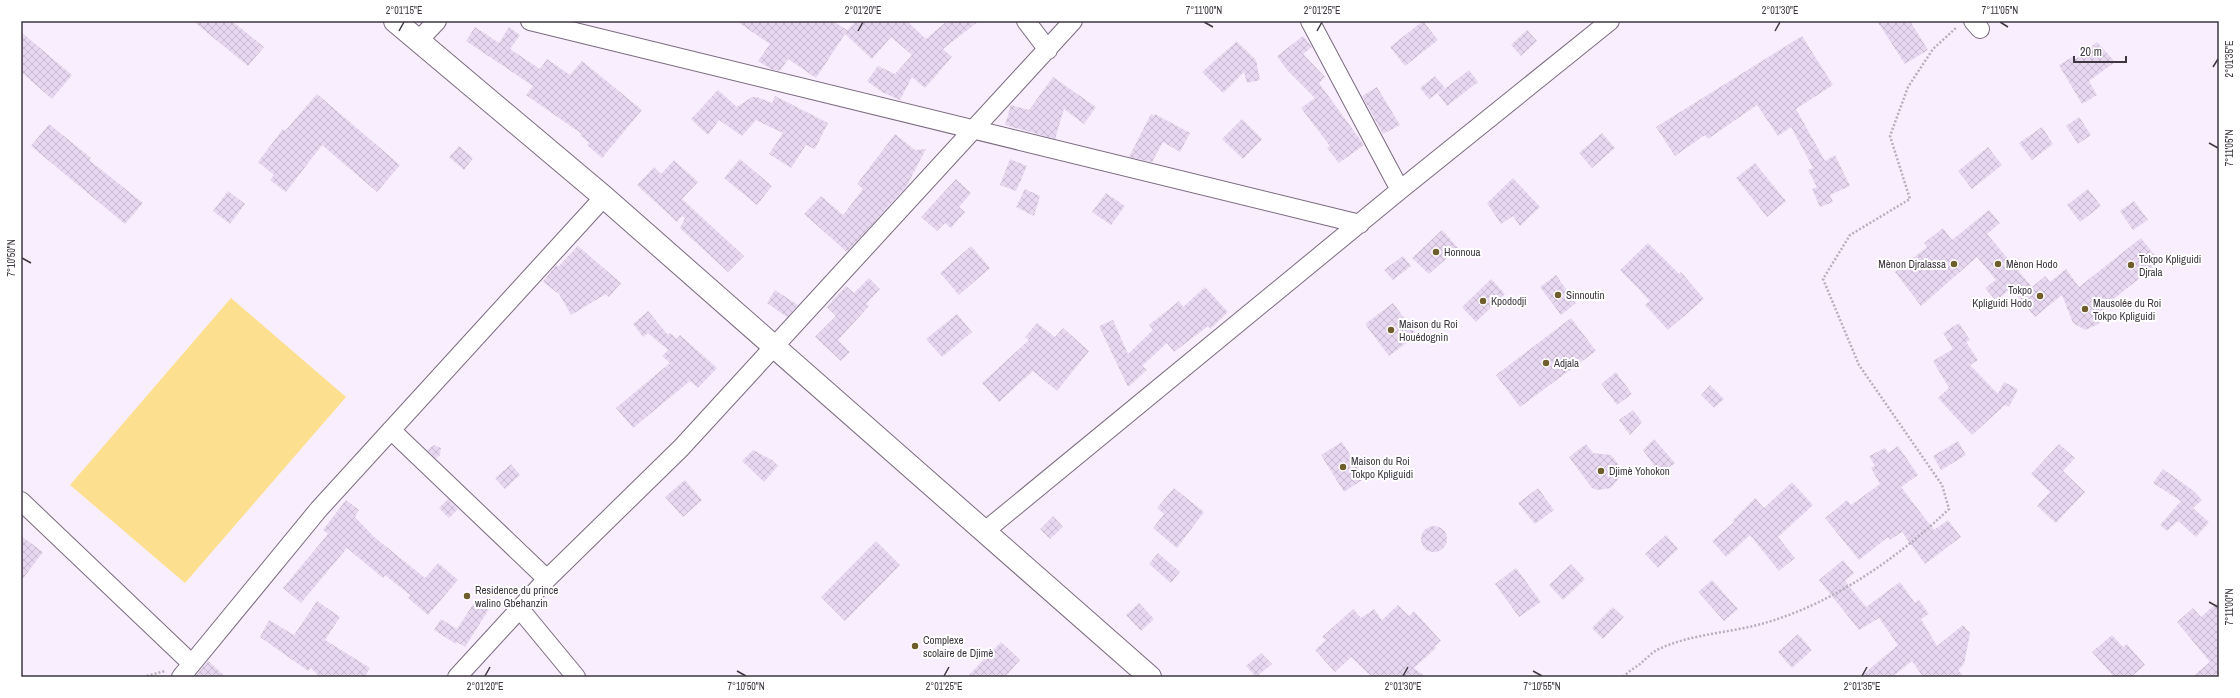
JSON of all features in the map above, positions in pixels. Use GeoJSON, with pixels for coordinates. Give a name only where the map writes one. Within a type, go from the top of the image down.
{"type":"FeatureCollection","features":[{"type":"Feature","properties":{"kind":"street"},"geometry":{"type":"LineString","coordinates":[[395,21],[604,197],[1150,677]]}},
{"type":"Feature","properties":{"kind":"street"},"geometry":{"type":"LineString","coordinates":[[418,41],[437,21]]}},
{"type":"Feature","properties":{"kind":"street"},"geometry":{"type":"LineString","coordinates":[[530,21],[973,131],[1360,224]]}},
{"type":"Feature","properties":{"kind":"street"},"geometry":{"type":"LineString","coordinates":[[1026,21],[1048,50]]}},
{"type":"Feature","properties":{"kind":"street"},"geometry":{"type":"LineString","coordinates":[[457,677],[547,579],[681,448],[773,345],[1074,21]]}},
{"type":"Feature","properties":{"kind":"street"},"geometry":{"type":"LineString","coordinates":[[1310,21],[1400,190]]}},
{"type":"Feature","properties":{"kind":"street"},"geometry":{"type":"LineString","coordinates":[[985,531],[1400,190],[1610,21]]}},
{"type":"Feature","properties":{"kind":"street"},"geometry":{"type":"LineString","coordinates":[[21,501],[186,670],[319,509],[604,197]]}},
{"type":"Feature","properties":{"kind":"street"},"geometry":{"type":"LineString","coordinates":[[391,430],[547,579]]}},
{"type":"Feature","properties":{"kind":"street"},"geometry":{"type":"LineString","coordinates":[[519,608],[576,677]]}},
{"type":"Feature","properties":{"kind":"path"},"geometry":{"type":"LineString","coordinates":[[1624,677],[1659,649],[1699,636],[1768,622],[1825,599],[1855,582],[1880,564],[1929,528],[1949,509],[1942,486],[1859,365],[1823,279],[1850,235],[1910,199],[1890,136],[1908,87],[1933,49],[1970,25]]}},
{"type":"Feature","properties":{"kind":"path"},"geometry":{"type":"LineString","coordinates":[[21,676],[25,677]]}},
{"type":"Feature","properties":{"kind":"shaded area"},"geometry":{"type":"Polygon","coordinates":[[[231,298],[346,397],[185,583],[70,485],[231,298]]]}},
{"type":"Feature","properties":{"kind":"building"},"geometry":{"type":"Polygon","coordinates":[[[193,21],[232,21],[264,47],[248,66],[193,21]]]}},
{"type":"Feature","properties":{"kind":"building"},"geometry":{"type":"Polygon","coordinates":[[[736,21],[833,21],[847,30],[856,21],[907,21],[926,39],[947,21],[979,21],[943,49],[952,57],[925,88],[912,77],[900,100],[882,92],[867,81],[878,66],[895,74],[912,55],[891,37],[872,59],[845,34],[816,78],[788,59],[780,71],[771,69],[758,61],[770,44],[736,21]]]}},
{"type":"Feature","properties":{"kind":"building"},"geometry":{"type":"Polygon","coordinates":[[[1423,21],[1438,40],[1405,66],[1390,47],[1423,21]]]}},
{"type":"Feature","properties":{"kind":"building"},"geometry":{"type":"Polygon","coordinates":[[[1877,21],[1910,21],[1928,50],[1905,64],[1877,21]]]}},
{"type":"Feature","properties":{"kind":"building"},"geometry":{"type":"Polygon","coordinates":[[[475,27],[499,43],[509,27],[520,35],[510,49],[540,69],[547,59],[570,75],[582,61],[642,110],[602,158],[587,145],[589,143],[580,135],[582,134],[526,95],[533,86],[466,41],[475,27]]]}},
{"type":"Feature","properties":{"kind":"building"},"geometry":{"type":"Polygon","coordinates":[[[1527,30],[1537,41],[1521,56],[1511,45],[1527,30]]]}},
{"type":"Feature","properties":{"kind":"building"},"geometry":{"type":"Polygon","coordinates":[[[21,32],[72,75],[52,99],[21,72],[21,32]]]}},
{"type":"Feature","properties":{"kind":"building"},"geometry":{"type":"Polygon","coordinates":[[[1303,36],[1312,47],[1303,54],[1325,77],[1319,83],[1364,145],[1339,163],[1327,148],[1330,146],[1301,108],[1315,98],[1287,70],[1277,56],[1303,36]]]}},
{"type":"Feature","properties":{"kind":"building"},"geometry":{"type":"Polygon","coordinates":[[[1802,36],[1833,85],[1796,109],[1825,161],[1835,155],[1850,186],[1830,195],[1833,202],[1820,207],[1812,189],[1817,187],[1808,170],[1813,168],[1791,127],[1778,136],[1757,105],[1708,139],[1705,135],[1675,156],[1656,127],[1802,36]]]}},
{"type":"Feature","properties":{"kind":"building"},"geometry":{"type":"Polygon","coordinates":[[[1235,40],[1256,60],[1260,80],[1247,83],[1244,72],[1223,93],[1202,72],[1236,42],[1235,40]]]}},
{"type":"Feature","properties":{"kind":"building"},"geometry":{"type":"Polygon","coordinates":[[[2097,42],[2115,62],[2089,81],[2097,95],[2082,104],[2059,65],[2074,56],[2076,59],[2097,42]]]}},
{"type":"Feature","properties":{"kind":"building"},"geometry":{"type":"Polygon","coordinates":[[[1469,70],[1478,82],[1447,106],[1438,94],[1469,70]]]}},
{"type":"Feature","properties":{"kind":"building"},"geometry":{"type":"Polygon","coordinates":[[[1435,76],[1445,88],[1429,99],[1420,88],[1435,76]]]}},
{"type":"Feature","properties":{"kind":"building"},"geometry":{"type":"Polygon","coordinates":[[[1053,77],[1096,107],[1084,124],[1064,109],[1055,139],[1005,125],[1011,105],[1029,110],[1053,77]]]}},
{"type":"Feature","properties":{"kind":"building"},"geometry":{"type":"Polygon","coordinates":[[[1377,87],[1400,125],[1383,134],[1362,96],[1377,87]]]}},
{"type":"Feature","properties":{"kind":"building"},"geometry":{"type":"Polygon","coordinates":[[[718,90],[737,107],[752,97],[757,97],[772,103],[775,96],[828,123],[815,149],[806,145],[791,168],[769,154],[783,133],[756,120],[742,136],[719,120],[708,135],[691,119],[718,90]]]}},
{"type":"Feature","properties":{"kind":"building"},"geometry":{"type":"Polygon","coordinates":[[[317,94],[400,165],[377,192],[322,145],[286,192],[270,180],[274,175],[258,162],[283,129],[285,131],[317,94]]]}},
{"type":"Feature","properties":{"kind":"building"},"geometry":{"type":"Polygon","coordinates":[[[1151,114],[1154,116],[1155,114],[1190,133],[1180,152],[1163,142],[1152,162],[1129,157],[1151,114]]]}},
{"type":"Feature","properties":{"kind":"building"},"geometry":{"type":"Polygon","coordinates":[[[2079,117],[2091,135],[2078,144],[2066,126],[2079,117]]]}},
{"type":"Feature","properties":{"kind":"building"},"geometry":{"type":"Polygon","coordinates":[[[1242,119],[1262,139],[1243,159],[1222,139],[1242,119]]]}},
{"type":"Feature","properties":{"kind":"building"},"geometry":{"type":"Polygon","coordinates":[[[49,124],[91,158],[89,160],[143,203],[125,224],[31,146],[49,124]]]}},
{"type":"Feature","properties":{"kind":"building"},"geometry":{"type":"Polygon","coordinates":[[[2042,127],[2053,144],[2032,160],[2019,143],[2042,127]]]}},
{"type":"Feature","properties":{"kind":"building"},"geometry":{"type":"Polygon","coordinates":[[[1602,133],[1615,148],[1592,168],[1579,153],[1602,133]]]}},
{"type":"Feature","properties":{"kind":"building"},"geometry":{"type":"Polygon","coordinates":[[[895,134],[915,150],[926,149],[906,187],[847,252],[804,214],[821,196],[843,215],[863,189],[857,184],[895,134]]]}},
{"type":"Feature","properties":{"kind":"building"},"geometry":{"type":"Polygon","coordinates":[[[459,146],[473,158],[464,170],[449,157],[459,146]]]}},
{"type":"Feature","properties":{"kind":"building"},"geometry":{"type":"Polygon","coordinates":[[[1988,147],[2002,165],[1972,189],[1958,171],[1988,147]]]}},
{"type":"Feature","properties":{"kind":"building"},"geometry":{"type":"Polygon","coordinates":[[[740,159],[772,186],[757,205],[724,178],[740,159]]]}},
{"type":"Feature","properties":{"kind":"building"},"geometry":{"type":"Polygon","coordinates":[[[1010,159],[1027,166],[1016,191],[1000,185],[1010,159]]]}},
{"type":"Feature","properties":{"kind":"building"},"geometry":{"type":"Polygon","coordinates":[[[674,160],[698,182],[682,199],[744,256],[728,272],[680,228],[685,218],[682,216],[677,222],[637,185],[654,167],[661,174],[674,160]]]}},
{"type":"Feature","properties":{"kind":"building"},"geometry":{"type":"Polygon","coordinates":[[[1755,163],[1786,201],[1767,217],[1736,178],[1755,163]]]}},
{"type":"Feature","properties":{"kind":"building"},"geometry":{"type":"Polygon","coordinates":[[[1513,178],[1540,207],[1520,226],[1513,216],[1501,224],[1487,203],[1513,178]]]}},
{"type":"Feature","properties":{"kind":"building"},"geometry":{"type":"Polygon","coordinates":[[[956,179],[971,193],[959,207],[965,212],[951,228],[945,223],[937,231],[921,217],[956,179]]]}},
{"type":"Feature","properties":{"kind":"building"},"geometry":{"type":"Polygon","coordinates":[[[1025,189],[1040,196],[1034,216],[1016,207],[1025,189]]]}},
{"type":"Feature","properties":{"kind":"building"},"geometry":{"type":"Polygon","coordinates":[[[2088,189],[2101,206],[2080,222],[2067,205],[2088,189]]]}},
{"type":"Feature","properties":{"kind":"building"},"geometry":{"type":"Polygon","coordinates":[[[228,191],[245,204],[230,224],[213,211],[228,191]]]}},
{"type":"Feature","properties":{"kind":"building"},"geometry":{"type":"Polygon","coordinates":[[[1106,193],[1125,206],[1111,225],[1092,212],[1106,193]]]}},
{"type":"Feature","properties":{"kind":"building"},"geometry":{"type":"Polygon","coordinates":[[[2134,201],[2148,220],[2133,230],[2120,211],[2134,201]]]}},
{"type":"Feature","properties":{"kind":"building"},"geometry":{"type":"Polygon","coordinates":[[[1989,210],[2000,223],[1987,234],[2032,287],[2045,276],[2050,282],[2066,269],[2079,287],[2141,238],[2160,262],[2106,305],[2099,324],[2085,330],[2073,323],[2062,295],[2035,317],[2011,288],[1996,301],[1985,288],[1996,280],[1977,257],[1921,306],[1895,272],[1927,247],[1924,243],[1943,228],[1952,240],[1989,210]]]}},
{"type":"Feature","properties":{"kind":"building","name":"Honnoua"},"geometry":{"type":"Polygon","coordinates":[[[1442,230],[1458,248],[1429,274],[1412,258],[1442,230]]]}},
{"type":"Feature","properties":{"kind":"building"},"geometry":{"type":"Polygon","coordinates":[[[1648,243],[1679,274],[1681,272],[1704,299],[1668,330],[1645,305],[1650,301],[1620,270],[1648,243]]]}},
{"type":"Feature","properties":{"kind":"building"},"geometry":{"type":"Polygon","coordinates":[[[578,246],[621,283],[609,297],[606,294],[571,315],[559,294],[543,282],[556,265],[558,267],[578,246]]]}},
{"type":"Feature","properties":{"kind":"building"},"geometry":{"type":"Polygon","coordinates":[[[971,246],[990,268],[959,295],[940,273],[971,246]]]}},
{"type":"Feature","properties":{"kind":"building"},"geometry":{"type":"Polygon","coordinates":[[[1403,256],[1411,266],[1393,280],[1384,270],[1403,256]]]}},
{"type":"Feature","properties":{"kind":"building","name":"Sinnoutin"},"geometry":{"type":"Polygon","coordinates":[[[1556,275],[1576,303],[1561,315],[1540,287],[1556,275]]]}},
{"type":"Feature","properties":{"kind":"building"},"geometry":{"type":"Polygon","coordinates":[[[869,278],[880,289],[866,304],[869,306],[838,340],[850,352],[841,361],[815,337],[836,316],[827,307],[846,286],[854,293],[869,278]]]}},
{"type":"Feature","properties":{"kind":"building","name":"Kpododji"},"geometry":{"type":"Polygon","coordinates":[[[1491,279],[1505,294],[1476,322],[1462,307],[1491,279]]]}},
{"type":"Feature","properties":{"kind":"building"},"geometry":{"type":"Polygon","coordinates":[[[1205,287],[1228,312],[1210,329],[1208,326],[1174,352],[1167,343],[1142,366],[1147,370],[1128,387],[1099,326],[1113,320],[1128,354],[1153,330],[1149,325],[1179,301],[1183,307],[1205,287]]]}},
{"type":"Feature","properties":{"kind":"building"},"geometry":{"type":"Polygon","coordinates":[[[775,290],[798,305],[787,317],[767,303],[775,290]]]}},
{"type":"Feature","properties":{"kind":"building","name":"Maison du Roi Houédognin"},"geometry":{"type":"Polygon","coordinates":[[[1393,303],[1417,335],[1389,356],[1365,324],[1393,303]]]}},
{"type":"Feature","properties":{"kind":"building"},"geometry":{"type":"Polygon","coordinates":[[[648,311],[668,335],[670,333],[677,339],[680,335],[717,368],[698,388],[690,381],[633,428],[616,408],[670,363],[662,356],[668,350],[648,333],[643,337],[633,324],[648,311]]]}},
{"type":"Feature","properties":{"kind":"building"},"geometry":{"type":"Polygon","coordinates":[[[957,314],[972,332],[942,357],[926,339],[957,314]]]}},
{"type":"Feature","properties":{"kind":"building","name":"Adjala"},"geometry":{"type":"Polygon","coordinates":[[[1571,318],[1596,351],[1520,407],[1496,375],[1571,318]]]}},
{"type":"Feature","properties":{"kind":"building"},"geometry":{"type":"Polygon","coordinates":[[[1037,323],[1055,337],[1063,328],[1089,351],[1057,391],[1033,371],[999,402],[982,383],[1029,340],[1025,337],[1037,323]]]}},
{"type":"Feature","properties":{"kind":"building"},"geometry":{"type":"Polygon","coordinates":[[[1959,323],[1970,340],[1966,342],[1978,360],[1970,365],[1998,394],[2004,382],[2018,389],[2009,407],[2005,405],[1972,435],[1938,398],[1949,388],[1933,361],[1953,349],[1943,333],[1959,323]]]}},
{"type":"Feature","properties":{"kind":"building"},"geometry":{"type":"Polygon","coordinates":[[[1616,372],[1632,394],[1617,405],[1601,384],[1616,372]]]}},
{"type":"Feature","properties":{"kind":"building"},"geometry":{"type":"Polygon","coordinates":[[[1710,385],[1724,399],[1714,408],[1701,395],[1710,385]]]}},
{"type":"Feature","properties":{"kind":"building"},"geometry":{"type":"Polygon","coordinates":[[[1633,410],[1642,422],[1630,435],[1619,420],[1633,410]]]}},
{"type":"Feature","properties":{"kind":"building"},"geometry":{"type":"Polygon","coordinates":[[[1654,439],[1675,463],[1660,474],[1643,450],[1654,439]]]}},
{"type":"Feature","properties":{"kind":"building"},"geometry":{"type":"Polygon","coordinates":[[[1958,441],[1966,455],[1941,470],[1933,456],[1958,441]]]}},
{"type":"Feature","properties":{"kind":"building","name":"Maison du Roi Tokpo Kpliguidi"},"geometry":{"type":"Polygon","coordinates":[[[1342,442],[1365,478],[1344,492],[1321,455],[1342,442]]]}},
{"type":"Feature","properties":{"kind":"building","name":"Djimè Yohokon"},"geometry":{"type":"Polygon","coordinates":[[[1586,444],[1593,453],[1611,455],[1619,465],[1619,478],[1611,488],[1598,490],[1592,488],[1569,457],[1586,444]]]}},
{"type":"Feature","properties":{"kind":"building"},"geometry":{"type":"Polygon","coordinates":[[[2059,444],[2075,458],[2063,471],[2085,492],[2056,523],[2037,506],[2050,492],[2031,474],[2059,444]]]}},
{"type":"Feature","properties":{"kind":"building"},"geometry":{"type":"Polygon","coordinates":[[[434,445],[441,448],[440,455],[436,459],[427,450],[434,445]]]}},
{"type":"Feature","properties":{"kind":"building"},"geometry":{"type":"Polygon","coordinates":[[[1898,446],[1918,475],[1901,487],[1934,530],[1948,520],[1961,537],[1925,564],[1902,532],[1890,540],[1888,537],[1859,560],[1825,518],[1847,500],[1851,505],[1880,484],[1871,468],[1875,466],[1869,456],[1885,448],[1888,453],[1898,446]]]}},
{"type":"Feature","properties":{"kind":"building"},"geometry":{"type":"Polygon","coordinates":[[[753,450],[772,460],[778,466],[764,482],[742,461],[753,450]]]}},
{"type":"Feature","properties":{"kind":"building"},"geometry":{"type":"Polygon","coordinates":[[[511,464],[520,475],[505,489],[495,478],[511,464]]]}},
{"type":"Feature","properties":{"kind":"building"},"geometry":{"type":"Polygon","coordinates":[[[2163,469],[2194,491],[2202,500],[2193,508],[2209,522],[2196,537],[2178,521],[2167,531],[2160,525],[2181,501],[2153,483],[2163,469]]]}},
{"type":"Feature","properties":{"kind":"building"},"geometry":{"type":"Polygon","coordinates":[[[685,480],[702,500],[683,517],[665,497],[685,480]]]}},
{"type":"Feature","properties":{"kind":"building"},"geometry":{"type":"Polygon","coordinates":[[[1792,482],[1813,505],[1778,537],[1795,558],[1779,571],[1750,535],[1726,557],[1712,541],[1734,522],[1733,520],[1755,498],[1764,508],[1792,482]]]}},
{"type":"Feature","properties":{"kind":"building"},"geometry":{"type":"Polygon","coordinates":[[[1174,488],[1204,512],[1177,548],[1153,528],[1164,514],[1157,508],[1174,488]]]}},
{"type":"Feature","properties":{"kind":"building"},"geometry":{"type":"Polygon","coordinates":[[[1538,488],[1554,510],[1535,524],[1518,503],[1538,488]]]}},
{"type":"Feature","properties":{"kind":"building"},"geometry":{"type":"Polygon","coordinates":[[[448,499],[458,509],[449,518],[439,508],[448,499]]]}},
{"type":"Feature","properties":{"kind":"building"},"geometry":{"type":"Polygon","coordinates":[[[346,500],[359,510],[355,517],[373,536],[425,578],[438,563],[458,580],[428,615],[408,598],[410,595],[385,575],[383,578],[347,548],[301,603],[283,588],[328,534],[323,530],[346,500]]]}},
{"type":"Feature","properties":{"kind":"building"},"geometry":{"type":"Polygon","coordinates":[[[1053,516],[1063,527],[1050,539],[1040,529],[1053,516]]]}},
{"type":"Feature","properties":{"kind":"building"},"geometry":{"type":"Polygon","coordinates":[[[1434,526],[1443,530],[1447,539],[1443,548],[1434,552],[1425,548],[1421,539],[1425,530],[1434,526]]]}},
{"type":"Feature","properties":{"kind":"building"},"geometry":{"type":"Polygon","coordinates":[[[1666,535],[1678,549],[1658,568],[1645,554],[1666,535]]]}},
{"type":"Feature","properties":{"kind":"building"},"geometry":{"type":"Polygon","coordinates":[[[21,536],[43,552],[21,581],[21,536]]]}},
{"type":"Feature","properties":{"kind":"building"},"geometry":{"type":"Polygon","coordinates":[[[876,541],[900,565],[845,621],[821,597],[876,541]]]}},
{"type":"Feature","properties":{"kind":"building"},"geometry":{"type":"Polygon","coordinates":[[[1158,553],[1180,572],[1171,583],[1149,564],[1158,553]]]}},
{"type":"Feature","properties":{"kind":"building"},"geometry":{"type":"Polygon","coordinates":[[[1843,560],[1854,573],[1845,581],[1866,607],[1900,582],[1915,603],[1919,600],[1929,614],[1921,619],[1937,646],[1963,625],[1970,633],[1964,664],[1958,670],[1964,677],[1923,677],[1912,661],[1892,677],[1860,677],[1898,645],[1879,618],[1859,630],[1819,580],[1843,560]]]}},
{"type":"Feature","properties":{"kind":"building"},"geometry":{"type":"Polygon","coordinates":[[[1571,564],[1585,579],[1563,600],[1549,585],[1571,564]]]}},
{"type":"Feature","properties":{"kind":"building"},"geometry":{"type":"Polygon","coordinates":[[[1516,568],[1541,602],[1519,617],[1495,584],[1516,568]]]}},
{"type":"Feature","properties":{"kind":"building"},"geometry":{"type":"Polygon","coordinates":[[[1712,580],[1738,609],[1724,621],[1698,592],[1712,580]]]}},
{"type":"Feature","properties":{"kind":"building"},"geometry":{"type":"Polygon","coordinates":[[[476,600],[489,609],[465,647],[457,642],[456,644],[434,630],[441,619],[457,629],[476,600]]]}},
{"type":"Feature","properties":{"kind":"building"},"geometry":{"type":"Polygon","coordinates":[[[317,601],[340,617],[325,640],[370,668],[364,677],[320,677],[311,668],[308,671],[260,637],[269,620],[294,635],[317,601]]]}},
{"type":"Feature","properties":{"kind":"building"},"geometry":{"type":"Polygon","coordinates":[[[2219,601],[2219,677],[2192,677],[2210,662],[2177,622],[2193,608],[2201,617],[2219,601]]]}},
{"type":"Feature","properties":{"kind":"building"},"geometry":{"type":"Polygon","coordinates":[[[1139,603],[1154,619],[1141,631],[1126,615],[1139,603]]]}},
{"type":"Feature","properties":{"kind":"building"},"geometry":{"type":"Polygon","coordinates":[[[1398,605],[1409,616],[1414,611],[1441,641],[1435,646],[1436,648],[1414,668],[1426,677],[1372,677],[1351,657],[1335,672],[1315,650],[1326,640],[1322,637],[1353,609],[1361,618],[1374,609],[1382,620],[1398,605]]]}},
{"type":"Feature","properties":{"kind":"building"},"geometry":{"type":"Polygon","coordinates":[[[1613,607],[1624,617],[1603,639],[1592,628],[1613,607]]]}},
{"type":"Feature","properties":{"kind":"building"},"geometry":{"type":"Polygon","coordinates":[[[1798,634],[1812,650],[1792,668],[1778,652],[1798,634]]]}},
{"type":"Feature","properties":{"kind":"building"},"geometry":{"type":"Polygon","coordinates":[[[2112,635],[2123,647],[2127,644],[2145,665],[2131,677],[2114,677],[2092,652],[2112,635]]]}},
{"type":"Feature","properties":{"kind":"building"},"geometry":{"type":"Polygon","coordinates":[[[1001,642],[1020,660],[1005,677],[967,677],[1001,642]]]}},
{"type":"Feature","properties":{"kind":"building"},"geometry":{"type":"Polygon","coordinates":[[[1261,653],[1272,664],[1256,677],[1246,666],[1261,653]]]}},
{"type":"Feature","properties":{"kind":"building"},"geometry":{"type":"Polygon","coordinates":[[[208,661],[226,677],[195,677],[208,661]]]}},
{"type":"Feature","properties":{"kind":"place","name":"Honnoua"},"geometry":{"type":"Point","coordinates":[1436,252]}},
{"type":"Feature","properties":{"kind":"place","name":"Mènon Djralassa"},"geometry":{"type":"Point","coordinates":[1954,264]}},
{"type":"Feature","properties":{"kind":"place","name":"Mènon Hodo"},"geometry":{"type":"Point","coordinates":[1998,264]}},
{"type":"Feature","properties":{"kind":"place","name":"Tokpo Kpliguidi Djrala"},"geometry":{"type":"Point","coordinates":[2131,265]}},
{"type":"Feature","properties":{"kind":"place","name":"Sinnoutin"},"geometry":{"type":"Point","coordinates":[1558,295]}},
{"type":"Feature","properties":{"kind":"place","name":"Tokpo Kpliguidi Hodo"},"geometry":{"type":"Point","coordinates":[2040,296]}},
{"type":"Feature","properties":{"kind":"place","name":"Kpododji"},"geometry":{"type":"Point","coordinates":[1483,301]}},
{"type":"Feature","properties":{"kind":"place","name":"Mausolée du Roi Tokpo Kpliguidi"},"geometry":{"type":"Point","coordinates":[2085,309]}},
{"type":"Feature","properties":{"kind":"place","name":"Maison du Roi Houédognin"},"geometry":{"type":"Point","coordinates":[1391,330]}},
{"type":"Feature","properties":{"kind":"place","name":"Adjala"},"geometry":{"type":"Point","coordinates":[1546,363]}},
{"type":"Feature","properties":{"kind":"place","name":"Maison du Roi Tokpo Kpliguidi"},"geometry":{"type":"Point","coordinates":[1343,467]}},
{"type":"Feature","properties":{"kind":"place","name":"Djimè Yohokon"},"geometry":{"type":"Point","coordinates":[1601,471]}},
{"type":"Feature","properties":{"kind":"place","name":"Residence du prince walino Gbehanzin"},"geometry":{"type":"Point","coordinates":[467,596]}},
{"type":"Feature","properties":{"kind":"place","name":"Complexe scolaire de Djimè"},"geometry":{"type":"Point","coordinates":[915,646]}}]}
